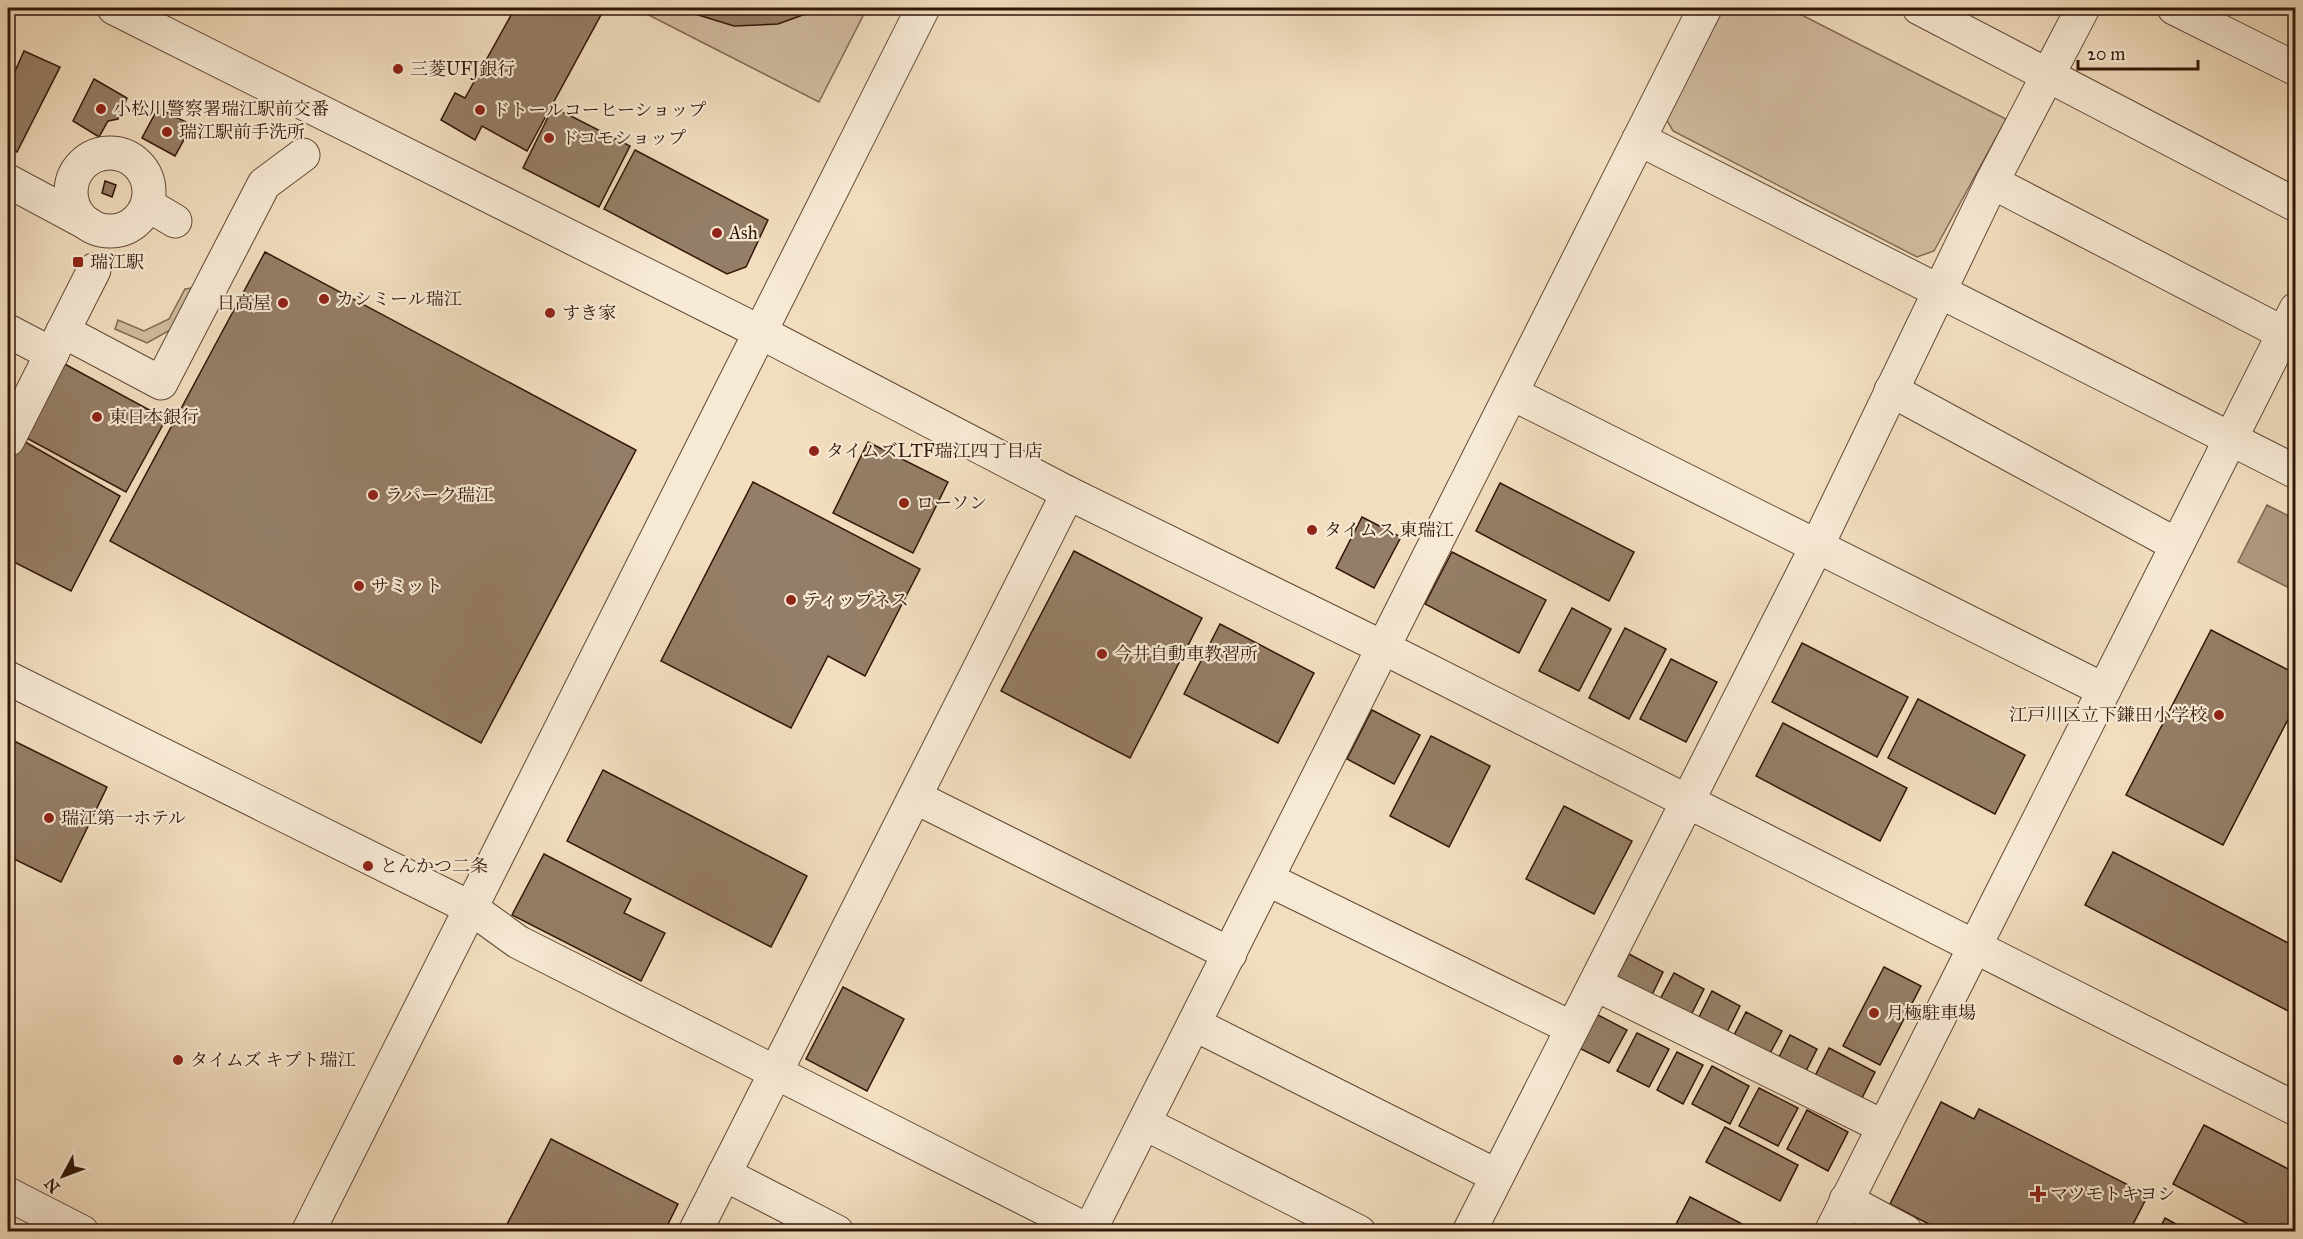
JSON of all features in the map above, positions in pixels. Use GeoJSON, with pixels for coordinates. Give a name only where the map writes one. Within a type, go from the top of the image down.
{"type":"FeatureCollection","features":[{"type":"Feature","properties":{"kind":"street"},"geometry":{"type":"LineString","coordinates":[[308,1232],[923,8]]}},
{"type":"Feature","properties":{"kind":"street"},"geometry":{"type":"LineString","coordinates":[[8,678],[471,908],[518,942],[1089,1231],[1513,394],[1705,8]]}},
{"type":"Feature","properties":{"kind":"street"},"geometry":{"type":"LineString","coordinates":[[1919,8],[2295,205]]}},
{"type":"Feature","properties":{"kind":"street"},"geometry":{"type":"LineString","coordinates":[[1469,1232],[1817,546],[1992,182],[2083,8]]}},
{"type":"Feature","properties":{"kind":"street"},"geometry":{"type":"LineString","coordinates":[[2174,8],[2295,69]]}},
{"type":"Feature","properties":{"kind":"street"},"geometry":{"type":"LineString","coordinates":[[126,10],[760,332],[1068,493],[1384,648],[2295,1109]]}},
{"type":"Feature","properties":{"kind":"street"},"geometry":{"type":"LineString","coordinates":[[1639,139],[2295,472]]}},
{"type":"Feature","properties":{"kind":"street"},"geometry":{"type":"LineString","coordinates":[[8,181],[92,226],[104,231],[131,226],[161,213],[140,165],[117,153],[93,156],[83,163],[71,184],[75,209],[92,226]]}},
{"type":"Feature","properties":{"kind":"street"},"geometry":{"type":"LineString","coordinates":[[8,331],[57,343],[161,383],[264,184],[303,155]]}},
{"type":"Feature","properties":{"kind":"street"},"geometry":{"type":"LineString","coordinates":[[1831,1232],[2289,321],[1992,182]]}},
{"type":"Feature","properties":{"kind":"street"},"geometry":{"type":"LineString","coordinates":[[8,440],[94,270]]}},
{"type":"Feature","properties":{"kind":"street"},"geometry":{"type":"LineString","coordinates":[[1891,390],[2177,545]]}},
{"type":"Feature","properties":{"kind":"street"},"geometry":{"type":"LineString","coordinates":[[1513,394],[2104,690]]}},
{"type":"Feature","properties":{"kind":"street"},"geometry":{"type":"LineString","coordinates":[[695,1232],[1068,493]]}},
{"type":"Feature","properties":{"kind":"street"},"geometry":{"type":"LineString","coordinates":[[915,797],[1230,954]]}},
{"type":"Feature","properties":{"kind":"street"},"geometry":{"type":"LineString","coordinates":[[1267,879],[1572,1028]]}},
{"type":"Feature","properties":{"kind":"street"},"geometry":{"type":"LineString","coordinates":[[1595,984],[1884,1127]]}},
{"type":"Feature","properties":{"kind":"street"},"geometry":{"type":"LineString","coordinates":[[1194,1024],[1497,1176]]}},
{"type":"Feature","properties":{"kind":"street"},"geometry":{"type":"LineString","coordinates":[[1144,1123],[1359,1232]]}},
{"type":"Feature","properties":{"kind":"street"},"geometry":{"type":"LineString","coordinates":[[724,1174],[837,1232]]}},
{"type":"Feature","properties":{"kind":"street"},"geometry":{"type":"LineString","coordinates":[[8,1194],[82,1232]]}},
{"type":"Feature","properties":{"kind":"street"},"geometry":{"type":"LineString","coordinates":[[1846,1200],[1906,1232]]}},
{"type":"Feature","properties":{"kind":"shaded area"},"geometry":{"type":"Polygon","coordinates":[[[635,8],[867,8],[819,102],[635,8]]]}},
{"type":"Feature","properties":{"kind":"shaded area"},"geometry":{"type":"Polygon","coordinates":[[[1724,8],[1788,8],[2006,119],[1934,251],[1917,257],[1673,131],[1666,119],[1724,8]]]}},
{"type":"Feature","properties":{"kind":"shaded area"},"geometry":{"type":"Polygon","coordinates":[[[192,288],[172,329],[147,343],[115,329],[118,320],[144,331],[169,319],[185,289],[192,288]]]}},
{"type":"Feature","properties":{"kind":"shaded area"},"geometry":{"type":"Polygon","coordinates":[[[2267,505],[2295,519],[2295,591],[2238,562],[2267,505]]]}},
{"type":"Feature","properties":{"kind":"building"},"geometry":{"type":"Polygon","coordinates":[[[515,8],[592,8],[602,13],[527,151],[482,126],[475,140],[441,120],[455,93],[465,98],[515,8]]]}},
{"type":"Feature","properties":{"kind":"building"},"geometry":{"type":"Polygon","coordinates":[[[684,8],[822,8],[778,24],[734,26],[692,13],[684,8]]]}},
{"type":"Feature","properties":{"kind":"building"},"geometry":{"type":"Polygon","coordinates":[[[24,51],[60,67],[17,152],[8,147],[8,87],[24,51]]]}},
{"type":"Feature","properties":{"kind":"building","name":"小松川警察署瑞江駅前交番"},"geometry":{"type":"Polygon","coordinates":[[[94,79],[127,98],[118,119],[108,121],[99,137],[73,121],[94,79]]]}},
{"type":"Feature","properties":{"kind":"building"},"geometry":{"type":"Polygon","coordinates":[[[553,107],[630,146],[599,207],[523,168],[553,107]]]}},
{"type":"Feature","properties":{"kind":"building","name":"瑞江駅前手洗所"},"geometry":{"type":"Polygon","coordinates":[[[158,108],[192,125],[175,156],[142,138],[158,108]]]}},
{"type":"Feature","properties":{"kind":"building"},"geometry":{"type":"Polygon","coordinates":[[[635,150],[768,220],[746,267],[727,274],[604,209],[635,150]]]}},
{"type":"Feature","properties":{"kind":"building"},"geometry":{"type":"Polygon","coordinates":[[[105,181],[116,185],[112,197],[102,193],[105,181]]]}},
{"type":"Feature","properties":{"kind":"building","name":"ラパーク瑞江"},"geometry":{"type":"Polygon","coordinates":[[[265,252],[636,450],[481,743],[110,541],[265,252]]]}},
{"type":"Feature","properties":{"kind":"building"},"geometry":{"type":"Polygon","coordinates":[[[61,362],[166,419],[126,492],[21,435],[61,362]]]}},
{"type":"Feature","properties":{"kind":"building"},"geometry":{"type":"Polygon","coordinates":[[[20,439],[120,496],[71,591],[8,559],[8,464],[20,439]]]}},
{"type":"Feature","properties":{"kind":"building"},"geometry":{"type":"Polygon","coordinates":[[[868,442],[948,482],[913,553],[833,513],[868,442]]]}},
{"type":"Feature","properties":{"kind":"building"},"geometry":{"type":"Polygon","coordinates":[[[753,482],[920,569],[865,676],[828,656],[791,728],[661,661],[753,482]]]}},
{"type":"Feature","properties":{"kind":"building"},"geometry":{"type":"Polygon","coordinates":[[[1500,483],[1634,552],[1609,601],[1476,531],[1500,483]]]}},
{"type":"Feature","properties":{"kind":"building"},"geometry":{"type":"Polygon","coordinates":[[[1362,517],[1401,537],[1374,588],[1336,568],[1362,517]]]}},
{"type":"Feature","properties":{"kind":"building","name":"今井自動車教習所"},"geometry":{"type":"Polygon","coordinates":[[[1074,551],[1202,618],[1130,758],[1001,691],[1074,551]]]}},
{"type":"Feature","properties":{"kind":"building"},"geometry":{"type":"Polygon","coordinates":[[[1452,552],[1546,600],[1519,653],[1425,604],[1452,552]]]}},
{"type":"Feature","properties":{"kind":"building"},"geometry":{"type":"Polygon","coordinates":[[[1572,608],[1611,629],[1579,691],[1539,671],[1572,608]]]}},
{"type":"Feature","properties":{"kind":"building"},"geometry":{"type":"Polygon","coordinates":[[[1220,624],[1314,673],[1278,743],[1184,694],[1220,624]]]}},
{"type":"Feature","properties":{"kind":"building"},"geometry":{"type":"Polygon","coordinates":[[[1625,628],[1666,649],[1629,719],[1589,698],[1625,628]]]}},
{"type":"Feature","properties":{"kind":"building"},"geometry":{"type":"Polygon","coordinates":[[[2211,630],[2296,674],[2296,704],[2223,845],[2126,795],[2211,630]]]}},
{"type":"Feature","properties":{"kind":"building"},"geometry":{"type":"Polygon","coordinates":[[[1802,643],[1908,697],[1877,757],[1772,702],[1802,643]]]}},
{"type":"Feature","properties":{"kind":"building"},"geometry":{"type":"Polygon","coordinates":[[[1671,659],[1717,682],[1686,742],[1640,719],[1671,659]]]}},
{"type":"Feature","properties":{"kind":"building"},"geometry":{"type":"Polygon","coordinates":[[[1918,699],[2025,755],[1995,814],[1888,758],[1918,699]]]}},
{"type":"Feature","properties":{"kind":"building"},"geometry":{"type":"Polygon","coordinates":[[[1372,710],[1420,735],[1394,784],[1347,759],[1372,710]]]}},
{"type":"Feature","properties":{"kind":"building"},"geometry":{"type":"Polygon","coordinates":[[[1783,723],[1907,788],[1880,841],[1756,776],[1783,723]]]}},
{"type":"Feature","properties":{"kind":"building"},"geometry":{"type":"Polygon","coordinates":[[[1431,736],[1490,766],[1449,847],[1390,816],[1431,736]]]}},
{"type":"Feature","properties":{"kind":"building"},"geometry":{"type":"Polygon","coordinates":[[[8,738],[107,787],[61,882],[8,856],[8,738]]]}},
{"type":"Feature","properties":{"kind":"building"},"geometry":{"type":"Polygon","coordinates":[[[603,770],[807,876],[771,947],[567,841],[603,770]]]}},
{"type":"Feature","properties":{"kind":"building"},"geometry":{"type":"Polygon","coordinates":[[[1564,806],[1632,841],[1594,914],[1526,879],[1564,806]]]}},
{"type":"Feature","properties":{"kind":"building"},"geometry":{"type":"Polygon","coordinates":[[[2113,852],[2296,947],[2296,1015],[2085,905],[2113,852]]]}},
{"type":"Feature","properties":{"kind":"building"},"geometry":{"type":"Polygon","coordinates":[[[544,854],[631,899],[624,913],[665,933],[641,981],[512,915],[544,854]]]}},
{"type":"Feature","properties":{"kind":"building"},"geometry":{"type":"Polygon","coordinates":[[[1629,954],[1663,972],[1650,999],[1615,980],[1629,954]]]}},
{"type":"Feature","properties":{"kind":"building"},"geometry":{"type":"Polygon","coordinates":[[[1884,967],[1921,986],[1880,1065],[1843,1046],[1884,967]]]}},
{"type":"Feature","properties":{"kind":"building"},"geometry":{"type":"Polygon","coordinates":[[[1674,973],[1704,989],[1688,1021],[1657,1005],[1674,973]]]}},
{"type":"Feature","properties":{"kind":"building"},"geometry":{"type":"Polygon","coordinates":[[[843,987],[904,1019],[867,1091],[806,1059],[843,987]]]}},
{"type":"Feature","properties":{"kind":"building"},"geometry":{"type":"Polygon","coordinates":[[[1712,991],[1740,1006],[1725,1036],[1697,1021],[1712,991]]]}},
{"type":"Feature","properties":{"kind":"building"},"geometry":{"type":"Polygon","coordinates":[[[1746,1012],[1782,1031],[1768,1057],[1732,1039],[1746,1012]]]}},
{"type":"Feature","properties":{"kind":"building"},"geometry":{"type":"Polygon","coordinates":[[[1596,1014],[1627,1030],[1609,1063],[1579,1048],[1596,1014]]]}},
{"type":"Feature","properties":{"kind":"building"},"geometry":{"type":"Polygon","coordinates":[[[1637,1033],[1669,1049],[1649,1087],[1617,1071],[1637,1033]]]}},
{"type":"Feature","properties":{"kind":"building"},"geometry":{"type":"Polygon","coordinates":[[[1790,1035],[1817,1049],[1804,1075],[1777,1061],[1790,1035]]]}},
{"type":"Feature","properties":{"kind":"building"},"geometry":{"type":"Polygon","coordinates":[[[1829,1048],[1875,1072],[1861,1100],[1815,1076],[1829,1048]]]}},
{"type":"Feature","properties":{"kind":"building"},"geometry":{"type":"Polygon","coordinates":[[[1677,1052],[1703,1065],[1683,1104],[1657,1090],[1677,1052]]]}},
{"type":"Feature","properties":{"kind":"building"},"geometry":{"type":"Polygon","coordinates":[[[1712,1066],[1749,1086],[1730,1124],[1692,1104],[1712,1066]]]}},
{"type":"Feature","properties":{"kind":"building"},"geometry":{"type":"Polygon","coordinates":[[[1759,1088],[1798,1108],[1778,1146],[1739,1126],[1759,1088]]]}},
{"type":"Feature","properties":{"kind":"building"},"geometry":{"type":"Polygon","coordinates":[[[1941,1102],[1974,1119],[1979,1109],[2148,1195],[2129,1232],[1944,1232],[1890,1204],[1941,1102]]]}},
{"type":"Feature","properties":{"kind":"building"},"geometry":{"type":"Polygon","coordinates":[[[1807,1110],[1848,1132],[1828,1171],[1787,1149],[1807,1110]]]}},
{"type":"Feature","properties":{"kind":"building"},"geometry":{"type":"Polygon","coordinates":[[[2204,1125],[2296,1173],[2296,1219],[2289,1232],[2263,1232],[2173,1184],[2204,1125]]]}},
{"type":"Feature","properties":{"kind":"building"},"geometry":{"type":"Polygon","coordinates":[[[1725,1127],[1798,1165],[1780,1201],[1706,1162],[1725,1127]]]}},
{"type":"Feature","properties":{"kind":"building"},"geometry":{"type":"Polygon","coordinates":[[[551,1139],[678,1204],[664,1232],[503,1232],[551,1139]]]}},
{"type":"Feature","properties":{"kind":"building"},"geometry":{"type":"Polygon","coordinates":[[[1690,1197],[1752,1229],[1751,1232],[1672,1232],[1690,1197]]]}},
{"type":"Feature","properties":{"kind":"building"},"geometry":{"type":"Polygon","coordinates":[[[2165,1218],[2190,1232],[2158,1232],[2165,1218]]]}},
{"type":"Feature","properties":{"kind":"place","name":"三菱UFJ銀行"},"geometry":{"type":"Point","coordinates":[398,69]}},
{"type":"Feature","properties":{"kind":"place","name":"小松川警察署瑞江駅前交番"},"geometry":{"type":"Point","coordinates":[101,109]}},
{"type":"Feature","properties":{"kind":"place","name":"ドトールコーヒーショップ"},"geometry":{"type":"Point","coordinates":[480,110]}},
{"type":"Feature","properties":{"kind":"place","name":"瑞江駅前手洗所"},"geometry":{"type":"Point","coordinates":[167,132]}},
{"type":"Feature","properties":{"kind":"place","name":"ドコモショップ"},"geometry":{"type":"Point","coordinates":[549,138]}},
{"type":"Feature","properties":{"kind":"place","name":"Ash"},"geometry":{"type":"Point","coordinates":[717,233]}},
{"type":"Feature","properties":{"kind":"place","name":"瑞江駅"},"geometry":{"type":"Point","coordinates":[78,262]}},
{"type":"Feature","properties":{"kind":"place","name":"カシミール瑞江"},"geometry":{"type":"Point","coordinates":[324,299]}},
{"type":"Feature","properties":{"kind":"place","name":"日高屋"},"geometry":{"type":"Point","coordinates":[283,303]}},
{"type":"Feature","properties":{"kind":"place","name":"すき家"},"geometry":{"type":"Point","coordinates":[550,313]}},
{"type":"Feature","properties":{"kind":"place","name":"東日本銀行"},"geometry":{"type":"Point","coordinates":[97,417]}},
{"type":"Feature","properties":{"kind":"place","name":"タイムズLTF瑞江四丁目店"},"geometry":{"type":"Point","coordinates":[814,451]}},
{"type":"Feature","properties":{"kind":"place","name":"ラパーク瑞江"},"geometry":{"type":"Point","coordinates":[373,495]}},
{"type":"Feature","properties":{"kind":"place","name":"ローソン"},"geometry":{"type":"Point","coordinates":[904,503]}},
{"type":"Feature","properties":{"kind":"place","name":"タイムス 東瑞江"},"geometry":{"type":"Point","coordinates":[1312,530]}},
{"type":"Feature","properties":{"kind":"place","name":"サミット"},"geometry":{"type":"Point","coordinates":[359,586]}},
{"type":"Feature","properties":{"kind":"place","name":"ティップネス"},"geometry":{"type":"Point","coordinates":[791,600]}},
{"type":"Feature","properties":{"kind":"place","name":"今井自動車教習所"},"geometry":{"type":"Point","coordinates":[1102,654]}},
{"type":"Feature","properties":{"kind":"place","name":"江戸川区立下鎌田小学校"},"geometry":{"type":"Point","coordinates":[2219,715]}},
{"type":"Feature","properties":{"kind":"place","name":"瑞江第一ホテル"},"geometry":{"type":"Point","coordinates":[49,818]}},
{"type":"Feature","properties":{"kind":"place","name":"とんかつ二条"},"geometry":{"type":"Point","coordinates":[368,866]}},
{"type":"Feature","properties":{"kind":"place","name":"月極駐車場"},"geometry":{"type":"Point","coordinates":[1874,1013]}},
{"type":"Feature","properties":{"kind":"place","name":"タイムズ キプト瑞江"},"geometry":{"type":"Point","coordinates":[178,1060]}},
{"type":"Feature","properties":{"kind":"place","name":"マツモトキヨシ"},"geometry":{"type":"Point","coordinates":[2038,1194]}}]}
